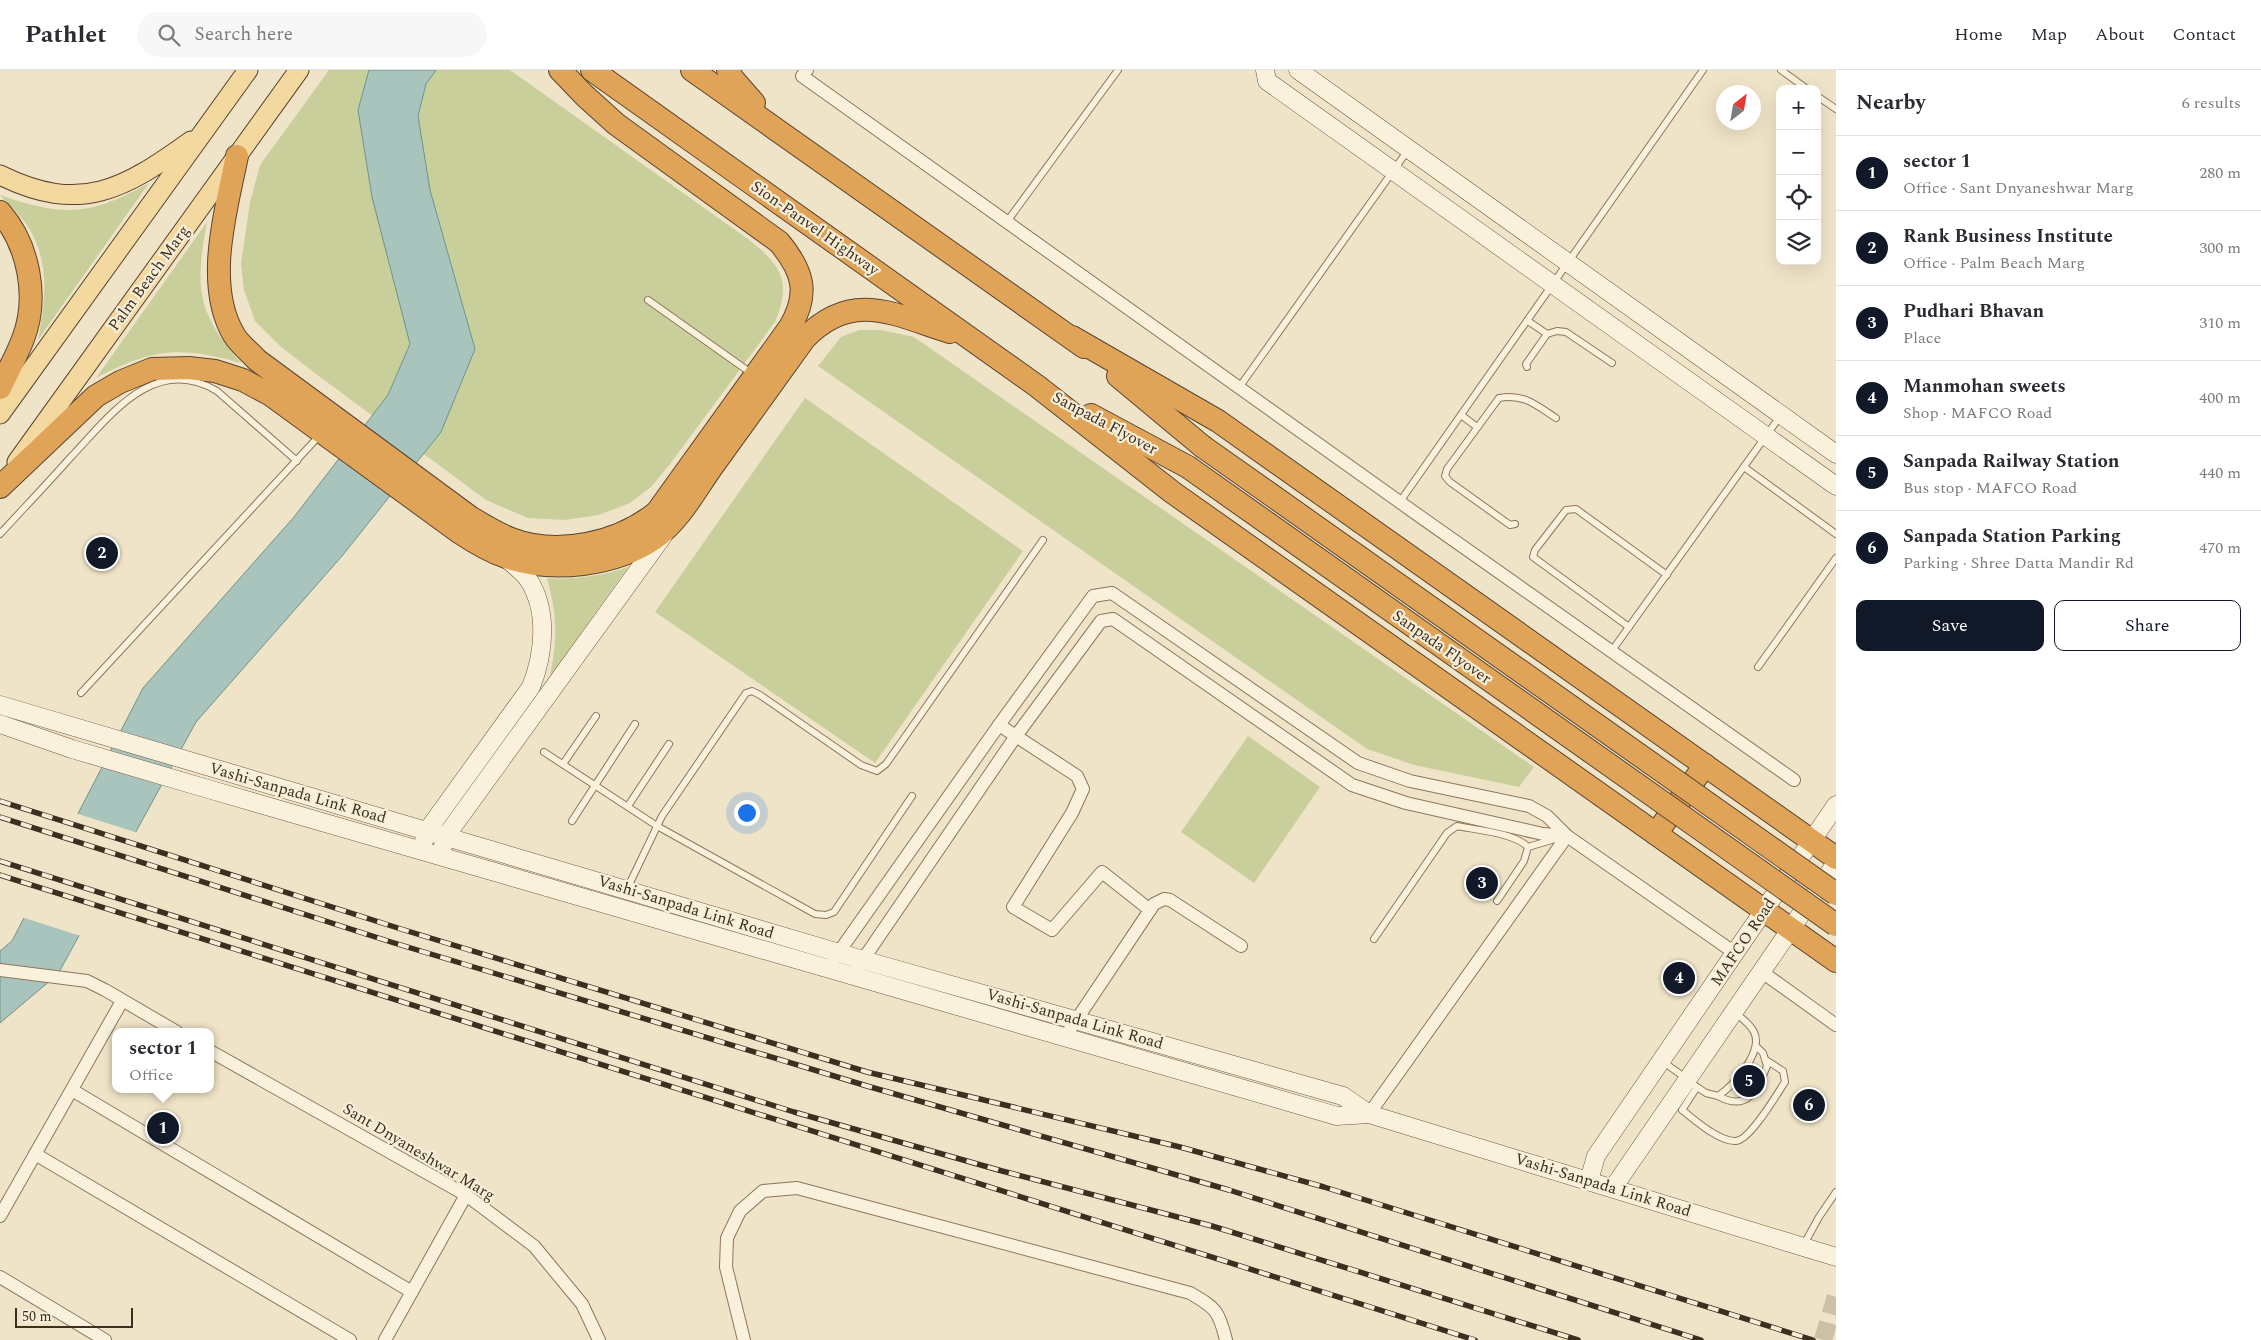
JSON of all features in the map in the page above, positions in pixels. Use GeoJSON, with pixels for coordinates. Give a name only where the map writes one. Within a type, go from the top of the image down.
{"type":"FeatureCollection","features":[{"type":"Feature","properties":{"kind":"highway"},"geometry":{"type":"LineString","coordinates":[[464,525],[529,544],[575,546],[611,538],[665,517],[755,376],[790,327],[801,302],[803,292],[797,268],[779,242],[616,124],[560,70]]}},
{"type":"Feature","properties":{"kind":"highway","name":"Sion-Panvel Highway"},"geometry":{"type":"LineString","coordinates":[[592,70],[1037,386]]}},
{"type":"Feature","properties":{"kind":"highway"},"geometry":{"type":"LineString","coordinates":[[692,70],[1072,337],[1218,421],[1836,858]]}},
{"type":"Feature","properties":{"kind":"highway"},"geometry":{"type":"LineString","coordinates":[[728,70],[733,79],[776,129]]}},
{"type":"Feature","properties":{"kind":"highway"},"geometry":{"type":"LineString","coordinates":[[237,156],[224,223],[220,256],[219,287],[226,318],[235,337],[336,435]]}},
{"type":"Feature","properties":{"kind":"highway"},"geometry":{"type":"LineString","coordinates":[[0,388],[24,337],[30,302],[30,287],[25,257],[20,243],[2,214]]}},
{"type":"Feature","properties":{"kind":"highway"},"geometry":{"type":"LineString","coordinates":[[0,486],[96,396],[120,382],[152,369],[189,368],[215,371],[243,380],[336,435],[420,492],[505,557],[546,565],[577,564],[599,560],[638,548],[665,517],[805,338],[829,318],[857,309],[872,310],[970,339]]}},
{"type":"Feature","properties":{"kind":"highway","name":"Sanpada Flyover"},"geometry":{"type":"LineString","coordinates":[[1072,337],[1202,446],[1836,894]]}},
{"type":"Feature","properties":{"kind":"highway"},"geometry":{"type":"LineString","coordinates":[[1037,386],[1172,492],[1836,961]]}},
{"type":"Feature","properties":{"kind":"highway","name":"Sanpada Flyover"},"geometry":{"type":"LineString","coordinates":[[1037,386],[1188,467],[1836,925]]}},
{"type":"Feature","properties":{"kind":"highway"},"geometry":{"type":"LineString","coordinates":[[1656,834],[1705,765]]}},
{"type":"Feature","properties":{"kind":"main road"},"geometry":{"type":"LineString","coordinates":[[0,414],[248,70]]}},
{"type":"Feature","properties":{"kind":"main road","name":"Palm Beach Marg"},"geometry":{"type":"LineString","coordinates":[[0,486],[299,70]]}},
{"type":"Feature","properties":{"kind":"main road"},"geometry":{"type":"LineString","coordinates":[[1265,70],[1267,81],[1836,486]]}},
{"type":"Feature","properties":{"kind":"main road"},"geometry":{"type":"LineString","coordinates":[[1298,70],[1836,454]]}},
{"type":"Feature","properties":{"kind":"main road"},"geometry":{"type":"LineString","coordinates":[[0,175],[23,187],[50,193],[88,194],[118,185],[147,172],[204,132]]}},
{"type":"Feature","properties":{"kind":"main road"},"geometry":{"type":"LineString","coordinates":[[439,856],[446,836],[665,517]]}},
{"type":"Feature","properties":{"kind":"main road"},"geometry":{"type":"LineString","coordinates":[[420,851],[427,831],[531,687],[539,667],[542,647],[542,624],[536,597],[527,578],[505,557]]}},
{"type":"Feature","properties":{"kind":"main road","name":"Vashi-Sanpada Link Road"},"geometry":{"type":"LineString","coordinates":[[0,705],[863,960],[1343,1096],[1369,1114],[1836,1257]]}},
{"type":"Feature","properties":{"kind":"main road","name":"Vashi-Sanpada Link Road"},"geometry":{"type":"LineString","coordinates":[[0,724],[72,749],[208,789],[1338,1116],[1369,1114]]}},
{"type":"Feature","properties":{"kind":"main road","name":"MAFCO Road"},"geometry":{"type":"LineString","coordinates":[[1589,1181],[1596,1156],[1835,808]]}},
{"type":"Feature","properties":{"kind":"main road"},"geometry":{"type":"LineString","coordinates":[[356,832],[362,812]]}},
{"type":"Feature","properties":{"kind":"main road","name":"MAFCO Road"},"geometry":{"type":"LineString","coordinates":[[1613,1188],[1692,1083],[1734,1012],[1836,863]]}},
{"type":"Feature","properties":{"kind":"street"},"geometry":{"type":"LineString","coordinates":[[806,70],[802,76],[1006,223],[1399,503],[1794,780]]}},
{"type":"Feature","properties":{"kind":"street"},"geometry":{"type":"LineString","coordinates":[[828,968],[999,725],[1093,596],[1112,593],[1358,763],[1410,781],[1528,806],[1547,816],[1567,836],[1735,953]]}},
{"type":"Feature","properties":{"kind":"street"},"geometry":{"type":"LineString","coordinates":[[852,975],[1016,736],[1100,621],[1113,619],[1352,785],[1406,803],[1543,834],[1567,836]]}},
{"type":"Feature","properties":{"kind":"street"},"geometry":{"type":"LineString","coordinates":[[999,725],[1077,776],[1083,789],[1072,813],[1013,907],[1052,930],[1102,872],[1150,910]]}},
{"type":"Feature","properties":{"kind":"street"},"geometry":{"type":"LineString","coordinates":[[1369,1114],[1567,836]]}},
{"type":"Feature","properties":{"kind":"street"},"geometry":{"type":"LineString","coordinates":[[1065,1037],[1150,910],[1159,900],[1170,900],[1241,946]]}},
{"type":"Feature","properties":{"kind":"street"},"geometry":{"type":"LineString","coordinates":[[0,970],[87,981],[170,1028]]}},
{"type":"Feature","properties":{"kind":"street"},"geometry":{"type":"LineString","coordinates":[[1762,972],[1836,1024]]}},
{"type":"Feature","properties":{"kind":"street"},"geometry":{"type":"LineString","coordinates":[[0,1216],[122,1001]]}},
{"type":"Feature","properties":{"kind":"street","name":"Sant Dnyaneshwar Marg"},"geometry":{"type":"LineString","coordinates":[[214,1053],[466,1195],[534,1246],[582,1304],[599,1340]]}},
{"type":"Feature","properties":{"kind":"street"},"geometry":{"type":"LineString","coordinates":[[72,1090],[412,1292]]}},
{"type":"Feature","properties":{"kind":"street"},"geometry":{"type":"LineString","coordinates":[[36,1154],[350,1340]]}},
{"type":"Feature","properties":{"kind":"street"},"geometry":{"type":"LineString","coordinates":[[744,1340],[726,1267],[727,1238],[740,1211],[763,1191],[797,1188],[1190,1294],[1212,1306],[1222,1321],[1226,1340]]}},
{"type":"Feature","properties":{"kind":"street"},"geometry":{"type":"LineString","coordinates":[[385,1340],[466,1195]]}},
{"type":"Feature","properties":{"kind":"street"},"geometry":{"type":"LineString","coordinates":[[0,1278],[104,1340]]}},
{"type":"Feature","properties":{"kind":"lane"},"geometry":{"type":"LineString","coordinates":[[1006,223],[1118,70]]}},
{"type":"Feature","properties":{"kind":"lane"},"geometry":{"type":"LineString","coordinates":[[1399,503],[1703,70]]}},
{"type":"Feature","properties":{"kind":"lane"},"geometry":{"type":"LineString","coordinates":[[1780,70],[1801,85]]}},
{"type":"Feature","properties":{"kind":"lane"},"geometry":{"type":"LineString","coordinates":[[1821,99],[1836,109]]}},
{"type":"Feature","properties":{"kind":"lane"},"geometry":{"type":"LineString","coordinates":[[1238,389],[1409,149]]}},
{"type":"Feature","properties":{"kind":"lane"},"geometry":{"type":"LineString","coordinates":[[648,300],[755,376]]}},
{"type":"Feature","properties":{"kind":"lane"},"geometry":{"type":"LineString","coordinates":[[1528,321],[1547,334]]}},
{"type":"Feature","properties":{"kind":"lane"},"geometry":{"type":"LineString","coordinates":[[1527,367],[1526,364],[1547,334],[1557,331],[1566,332],[1612,363]]}},
{"type":"Feature","properties":{"kind":"lane"},"geometry":{"type":"LineString","coordinates":[[0,534],[118,406],[143,389],[172,379],[188,379],[203,382],[217,391],[297,460]]}},
{"type":"Feature","properties":{"kind":"lane"},"geometry":{"type":"LineString","coordinates":[[1515,524],[1510,525],[1450,482],[1445,476],[1447,469],[1499,398],[1511,395],[1526,399],[1556,418]]}},
{"type":"Feature","properties":{"kind":"lane"},"geometry":{"type":"LineString","coordinates":[[1611,652],[1781,414]]}},
{"type":"Feature","properties":{"kind":"lane"},"geometry":{"type":"LineString","coordinates":[[1461,415],[1477,427]]}},
{"type":"Feature","properties":{"kind":"lane"},"geometry":{"type":"LineString","coordinates":[[81,693],[297,460],[336,435]]}},
{"type":"Feature","properties":{"kind":"lane"},"geometry":{"type":"LineString","coordinates":[[1744,467],[1836,534]]}},
{"type":"Feature","properties":{"kind":"lane"},"geometry":{"type":"LineString","coordinates":[[1629,627],[1532,557],[1534,550],[1566,510],[1576,509],[1667,575]]}},
{"type":"Feature","properties":{"kind":"lane"},"geometry":{"type":"LineString","coordinates":[[627,889],[657,826],[746,693],[752,691],[861,765],[877,771],[886,764],[1044,540]]}},
{"type":"Feature","properties":{"kind":"lane"},"geometry":{"type":"LineString","coordinates":[[1758,667],[1836,558]]}},
{"type":"Feature","properties":{"kind":"lane"},"geometry":{"type":"LineString","coordinates":[[563,764],[596,716]]}},
{"type":"Feature","properties":{"kind":"lane"},"geometry":{"type":"LineString","coordinates":[[572,821],[594,784],[635,724]]}},
{"type":"Feature","properties":{"kind":"lane"},"geometry":{"type":"LineString","coordinates":[[628,806],[669,744]]}},
{"type":"Feature","properties":{"kind":"lane"},"geometry":{"type":"LineString","coordinates":[[544,752],[657,826],[806,910],[826,915],[834,912],[912,796]]}},
{"type":"Feature","properties":{"kind":"lane"},"geometry":{"type":"LineString","coordinates":[[1374,939],[1452,828],[1458,826],[1510,838],[1522,842],[1528,847]]}},
{"type":"Feature","properties":{"kind":"lane"},"geometry":{"type":"LineString","coordinates":[[1528,847],[1567,836]]}},
{"type":"Feature","properties":{"kind":"lane"},"geometry":{"type":"LineString","coordinates":[[1498,901],[1524,861],[1528,847]]}},
{"type":"Feature","properties":{"kind":"lane"},"geometry":{"type":"LineString","coordinates":[[1718,1096],[1730,1087],[1750,1059],[1756,1046],[1755,1034],[1747,1022],[1734,1012]]}},
{"type":"Feature","properties":{"kind":"lane"},"geometry":{"type":"LineString","coordinates":[[1692,1083],[1682,1110],[1714,1134],[1735,1142],[1742,1140],[1757,1123],[1785,1082],[1783,1071],[1766,1060],[1756,1046]]}},
{"type":"Feature","properties":{"kind":"lane"},"geometry":{"type":"LineString","coordinates":[[1661,1061],[1706,1093],[1718,1096],[1731,1103],[1739,1103],[1747,1098],[1762,1077],[1767,1066],[1766,1060]]}},
{"type":"Feature","properties":{"kind":"lane"},"geometry":{"type":"LineString","coordinates":[[1802,1247],[1836,1192]]}},
{"type":"Feature","properties":{"kind":"green space"},"geometry":{"type":"Polygon","coordinates":[[[329,70],[510,70],[748,239],[769,257],[776,266],[783,285],[783,295],[775,322],[670,464],[651,487],[630,503],[599,515],[564,520],[528,518],[486,500],[312,371],[280,346],[255,321],[244,290],[241,264],[250,202],[260,165],[329,70]]]}},
{"type":"Feature","properties":{"kind":"green space"},"geometry":{"type":"Polygon","coordinates":[[[149,183],[38,340],[44,294],[44,279],[39,249],[24,221],[0,195],[42,207],[76,210],[110,202],[149,183]]]}},
{"type":"Feature","properties":{"kind":"green space"},"geometry":{"type":"Polygon","coordinates":[[[207,222],[201,265],[203,298],[207,313],[215,328],[241,363],[200,354],[167,353],[134,361],[96,378],[207,222]]]}},
{"type":"Feature","properties":{"kind":"green space"},"geometry":{"type":"Polygon","coordinates":[[[859,330],[881,330],[914,337],[1534,767],[1519,787],[1414,765],[1367,749],[818,366],[841,337],[859,330]]]}},
{"type":"Feature","properties":{"kind":"green space"},"geometry":{"type":"Polygon","coordinates":[[[805,398],[1023,551],[875,763],[655,612],[805,398]]]}},
{"type":"Feature","properties":{"kind":"green space"},"geometry":{"type":"Polygon","coordinates":[[[628,567],[550,676],[555,627],[553,604],[547,578],[588,577],[628,567]]]}},
{"type":"Feature","properties":{"kind":"green space"},"geometry":{"type":"Polygon","coordinates":[[[1248,736],[1320,787],[1254,883],[1181,832],[1248,736]]]}},
{"type":"Feature","properties":{"kind":"water"},"geometry":{"type":"Polygon","coordinates":[[[369,70],[436,70],[426,84],[418,116],[430,190],[475,349],[441,432],[342,556],[196,722],[58,974],[0,1023],[0,951],[12,941],[143,688],[294,517],[388,395],[410,344],[372,197],[358,110],[369,70]]]}},
{"type":"Feature","properties":{"kind":"pier"},"geometry":{"type":"Polygon","coordinates":[[[75,813],[138,833],[81,936],[21,917],[75,813]]]}},
{"type":"Feature","properties":{"kind":"tunnel"},"geometry":{"type":"LineString","coordinates":[[1823,1340],[1836,1296]]}},
{"type":"Feature","properties":{"kind":"railway"},"geometry":{"type":"LineString","coordinates":[[0,801],[401,929],[867,1072],[1180,1147],[1324,1187],[1813,1340]]}},
{"type":"Feature","properties":{"kind":"railway"},"geometry":{"type":"LineString","coordinates":[[0,817],[391,942],[867,1086],[1229,1190],[1701,1340]]}},
{"type":"Feature","properties":{"kind":"railway"},"geometry":{"type":"LineString","coordinates":[[0,861],[794,1112],[1002,1171],[1212,1226],[1578,1340]]}},
{"type":"Feature","properties":{"kind":"railway"},"geometry":{"type":"LineString","coordinates":[[0,875],[1475,1340]]}},
{"type":"Feature","properties":{"kind":"place","name":"Rank Business Institute"},"geometry":{"type":"Point","coordinates":[102,553]}},
{"type":"Feature","properties":{"kind":"place","name":"Pudhari Bhavan"},"geometry":{"type":"Point","coordinates":[1482,883]}},
{"type":"Feature","properties":{"kind":"place","name":"Manmohan sweets"},"geometry":{"type":"Point","coordinates":[1679,978]}},
{"type":"Feature","properties":{"kind":"place","name":"Sanpada Railway Station"},"geometry":{"type":"Point","coordinates":[1749,1081]}},
{"type":"Feature","properties":{"kind":"place","name":"Sanpada Station Parking"},"geometry":{"type":"Point","coordinates":[1809,1105]}},
{"type":"Feature","properties":{"kind":"place","name":"sector 1"},"geometry":{"type":"Point","coordinates":[163,1128]}}]}
